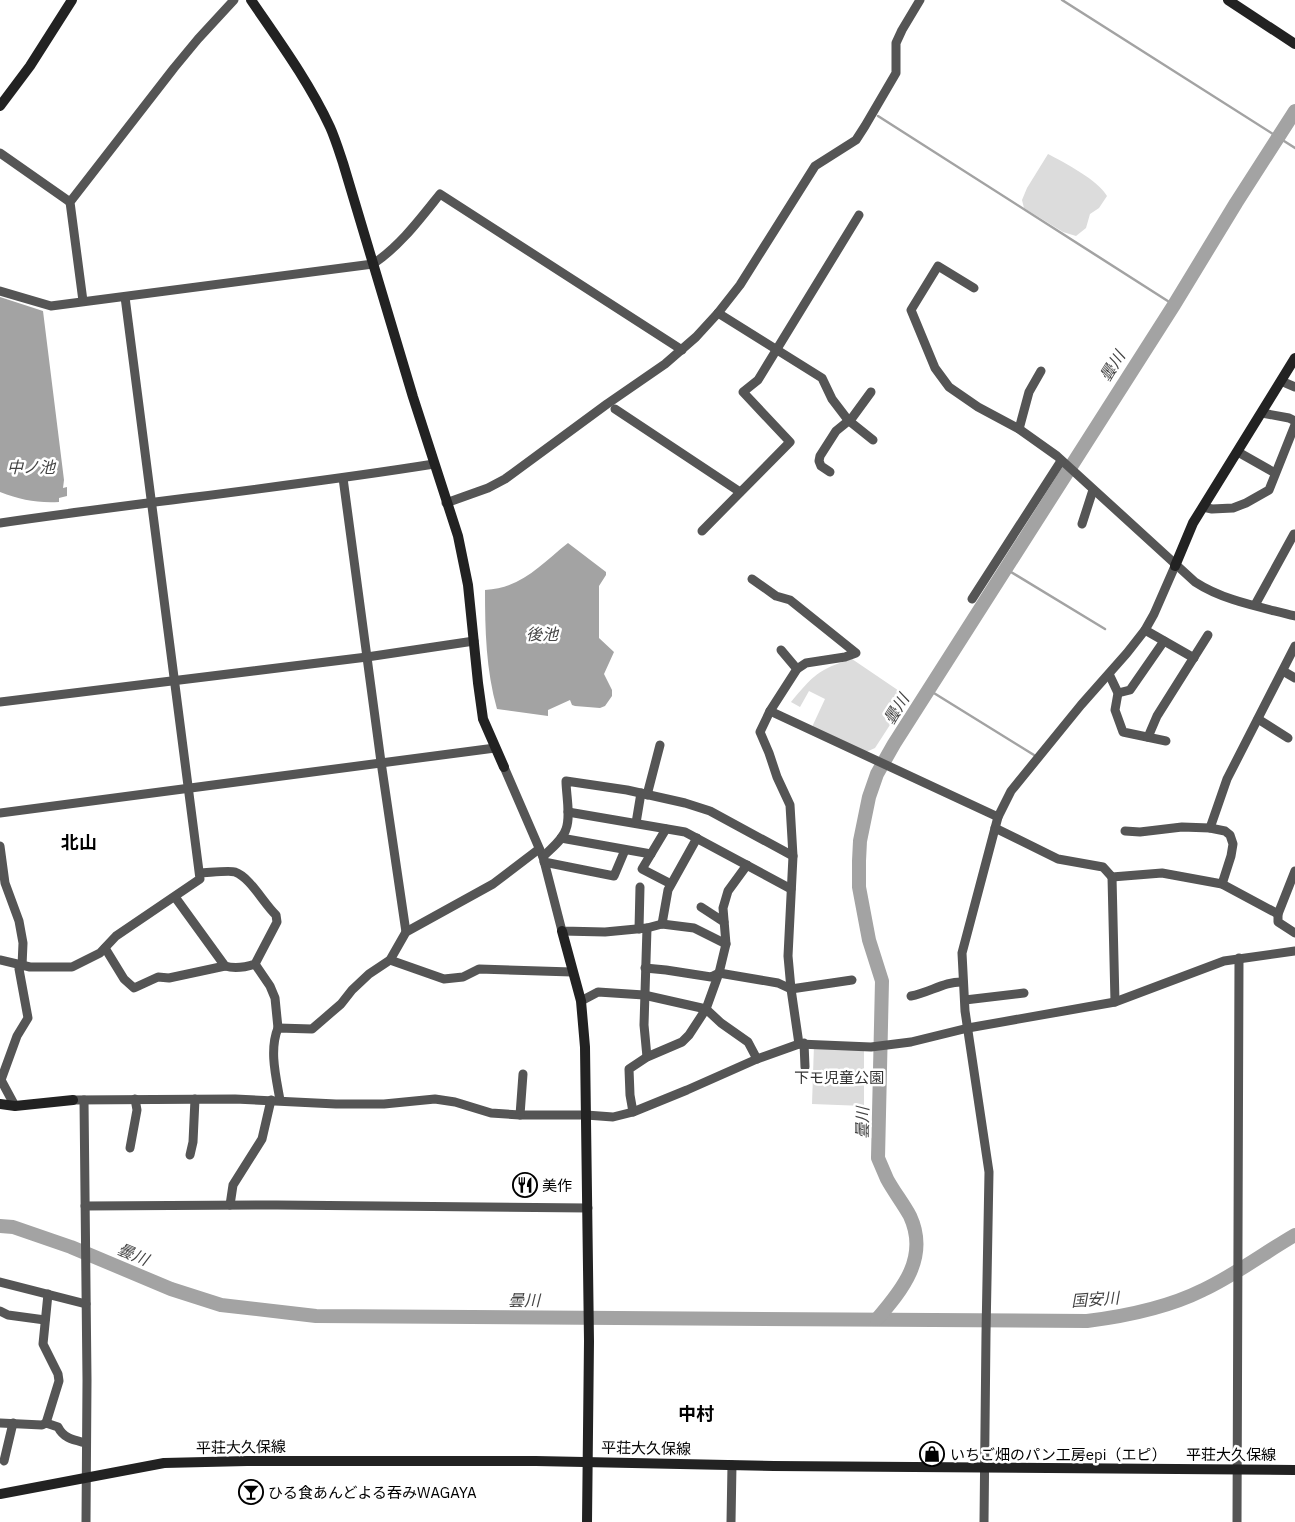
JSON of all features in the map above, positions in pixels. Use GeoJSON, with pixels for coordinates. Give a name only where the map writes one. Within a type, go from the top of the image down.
{"type":"FeatureCollection","features":[{"type":"Feature","properties":{"kind":"street"},"geometry":{"type":"LineString","coordinates":[[1,103],[30,66],[72,0]]}},
{"type":"Feature","properties":{"kind":"street"},"geometry":{"type":"LineString","coordinates":[[83,301],[70,202],[174,68],[234,0]]}},
{"type":"Feature","properties":{"kind":"street"},"geometry":{"type":"LineString","coordinates":[[251,0],[299,72],[331,128],[446,504],[458,536],[468,585],[483,719],[542,856],[581,1001],[585,1047],[588,1208],[587,1522]]}},
{"type":"Feature","properties":{"kind":"street"},"geometry":{"type":"LineString","coordinates":[[446,504],[488,488],[504,479],[665,364],[682,350],[718,312],[740,285],[815,166],[856,140],[896,73],[896,43],[920,0]]}},
{"type":"Feature","properties":{"kind":"street"},"geometry":{"type":"LineString","coordinates":[[1228,0],[1295,44]]}},
{"type":"Feature","properties":{"kind":"street"},"geometry":{"type":"LineString","coordinates":[[0,153],[70,202]]}},
{"type":"Feature","properties":{"kind":"street"},"geometry":{"type":"LineString","coordinates":[[0,291],[51,306],[373,264],[385,256],[412,228],[440,194],[682,350]]}},
{"type":"Feature","properties":{"kind":"street"},"geometry":{"type":"LineString","coordinates":[[702,531],[790,442],[743,392],[758,380],[859,215]]}},
{"type":"Feature","properties":{"kind":"street"},"geometry":{"type":"LineString","coordinates":[[974,288],[938,266],[911,310],[935,368],[948,387],[978,407],[1019,429],[1062,462],[1175,566],[1195,582],[1208,590],[1295,616]]}},
{"type":"Feature","properties":{"kind":"street"},"geometry":{"type":"LineString","coordinates":[[0,960],[22,966],[72,967],[100,953],[116,936],[200,879],[125,297]]}},
{"type":"Feature","properties":{"kind":"street"},"geometry":{"type":"LineString","coordinates":[[718,312],[822,378],[832,399],[848,420],[873,440]]}},
{"type":"Feature","properties":{"kind":"street"},"geometry":{"type":"LineString","coordinates":[[984,1522],[986,1308],[990,1172],[968,1028],[962,953],[976,896],[998,818],[1011,791],[1145,630],[1154,614],[1193,523],[1295,358]]}},
{"type":"Feature","properties":{"kind":"street"},"geometry":{"type":"LineString","coordinates":[[1019,429],[1030,392],[1041,371]]}},
{"type":"Feature","properties":{"kind":"street"},"geometry":{"type":"LineString","coordinates":[[1281,381],[1295,387]]}},
{"type":"Feature","properties":{"kind":"street"},"geometry":{"type":"LineString","coordinates":[[830,472],[821,466],[820,456],[836,431],[852,418],[871,392]]}},
{"type":"Feature","properties":{"kind":"street"},"geometry":{"type":"LineString","coordinates":[[615,409],[740,492]]}},
{"type":"Feature","properties":{"kind":"street"},"geometry":{"type":"LineString","coordinates":[[1204,507],[1233,508],[1269,490],[1295,423],[1290,418],[1262,413]]}},
{"type":"Feature","properties":{"kind":"street"},"geometry":{"type":"LineString","coordinates":[[1238,452],[1275,473]]}},
{"type":"Feature","properties":{"kind":"street"},"geometry":{"type":"LineString","coordinates":[[972,600],[1062,462]]}},
{"type":"Feature","properties":{"kind":"street"},"geometry":{"type":"LineString","coordinates":[[0,523],[152,501],[343,478],[434,464]]}},
{"type":"Feature","properties":{"kind":"street"},"geometry":{"type":"LineString","coordinates":[[343,478],[406,932]]}},
{"type":"Feature","properties":{"kind":"street"},"geometry":{"type":"LineString","coordinates":[[1082,524],[1094,490]]}},
{"type":"Feature","properties":{"kind":"street"},"geometry":{"type":"LineString","coordinates":[[1255,605],[1295,534]]}},
{"type":"Feature","properties":{"kind":"street"},"geometry":{"type":"LineString","coordinates":[[752,579],[776,596],[790,600],[856,652],[845,657],[806,663],[797,669],[770,711],[760,732],[777,777],[790,804],[793,856],[788,956],[791,989],[802,1044],[804,1067]]}},
{"type":"Feature","properties":{"kind":"street"},"geometry":{"type":"LineString","coordinates":[[1145,630],[1194,658]]}},
{"type":"Feature","properties":{"kind":"street"},"geometry":{"type":"LineString","coordinates":[[1148,737],[1158,716],[1208,635]]}},
{"type":"Feature","properties":{"kind":"street"},"geometry":{"type":"LineString","coordinates":[[0,702],[367,657],[474,641]]}},
{"type":"Feature","properties":{"kind":"street"},"geometry":{"type":"LineString","coordinates":[[1118,693],[1130,690],[1164,641]]}},
{"type":"Feature","properties":{"kind":"street"},"geometry":{"type":"LineString","coordinates":[[1210,828],[1227,779],[1295,646]]}},
{"type":"Feature","properties":{"kind":"street"},"geometry":{"type":"LineString","coordinates":[[781,650],[797,669]]}},
{"type":"Feature","properties":{"kind":"street"},"geometry":{"type":"LineString","coordinates":[[1283,671],[1295,678]]}},
{"type":"Feature","properties":{"kind":"street"},"geometry":{"type":"LineString","coordinates":[[1109,674],[1118,693],[1115,710],[1123,732],[1166,741]]}},
{"type":"Feature","properties":{"kind":"street"},"geometry":{"type":"LineString","coordinates":[[770,711],[998,818]]}},
{"type":"Feature","properties":{"kind":"street"},"geometry":{"type":"LineString","coordinates":[[1258,719],[1288,738]]}},
{"type":"Feature","properties":{"kind":"street"},"geometry":{"type":"LineString","coordinates":[[636,823],[660,745]]}},
{"type":"Feature","properties":{"kind":"street"},"geometry":{"type":"LineString","coordinates":[[0,814],[494,748]]}},
{"type":"Feature","properties":{"kind":"street"},"geometry":{"type":"LineString","coordinates":[[278,1028],[312,1029],[342,1004],[352,990],[370,974],[390,960],[406,932],[542,856],[566,829],[568,812],[566,781],[644,794],[710,811],[793,856]]}},
{"type":"Feature","properties":{"kind":"street"},"geometry":{"type":"LineString","coordinates":[[568,812],[685,832],[791,889]]}},
{"type":"Feature","properties":{"kind":"street"},"geometry":{"type":"LineString","coordinates":[[1124,831],[1140,832],[1182,827],[1210,828],[1225,831],[1230,835],[1234,844],[1232,856],[1222,884]]}},
{"type":"Feature","properties":{"kind":"street"},"geometry":{"type":"LineString","coordinates":[[666,828],[642,869],[671,884]]}},
{"type":"Feature","properties":{"kind":"street"},"geometry":{"type":"LineString","coordinates":[[996,828],[1053,857],[1102,867],[1112,877],[1115,1002]]}},
{"type":"Feature","properties":{"kind":"street"},"geometry":{"type":"LineString","coordinates":[[560,838],[651,854]]}},
{"type":"Feature","properties":{"kind":"street"},"geometry":{"type":"LineString","coordinates":[[662,924],[668,890],[697,838]]}},
{"type":"Feature","properties":{"kind":"street"},"geometry":{"type":"LineString","coordinates":[[0,846],[5,883],[19,921],[23,943],[22,966],[19,969],[28,1018],[18,1036],[1,1080],[15,1106]]}},
{"type":"Feature","properties":{"kind":"street"},"geometry":{"type":"LineString","coordinates":[[542,856],[614,876],[626,850]]}},
{"type":"Feature","properties":{"kind":"street"},"geometry":{"type":"LineString","coordinates":[[633,1112],[630,1095],[630,1069],[647,1057],[682,1042],[689,1035],[706,1009],[719,973],[726,944],[723,908],[728,891],[747,865]]}},
{"type":"Feature","properties":{"kind":"street"},"geometry":{"type":"LineString","coordinates":[[1295,871],[1278,914],[1278,922],[1295,934]]}},
{"type":"Feature","properties":{"kind":"street"},"geometry":{"type":"LineString","coordinates":[[105,948],[124,979],[134,988],[158,977],[169,978],[225,966],[248,966],[255,964],[277,922],[276,915],[267,907],[253,886],[235,872],[200,873]]}},
{"type":"Feature","properties":{"kind":"street"},"geometry":{"type":"LineString","coordinates":[[1112,877],[1162,873],[1222,884],[1278,914]]}},
{"type":"Feature","properties":{"kind":"street"},"geometry":{"type":"LineString","coordinates":[[640,887],[645,968],[644,1024],[647,1057]]}},
{"type":"Feature","properties":{"kind":"street"},"geometry":{"type":"LineString","coordinates":[[175,897],[225,966]]}},
{"type":"Feature","properties":{"kind":"street"},"geometry":{"type":"LineString","coordinates":[[701,907],[724,922]]}},
{"type":"Feature","properties":{"kind":"street"},"geometry":{"type":"LineString","coordinates":[[562,931],[597,933],[662,924],[694,928],[726,944]]}},
{"type":"Feature","properties":{"kind":"street"},"geometry":{"type":"LineString","coordinates":[[0,1104],[15,1106],[73,1100],[195,1099],[384,1104],[436,1099],[455,1102],[491,1113],[613,1117],[633,1112],[757,1059],[802,1044],[884,1046],[911,1042],[968,1028],[1115,1002],[1224,961],[1295,951]]}},
{"type":"Feature","properties":{"kind":"street"},"geometry":{"type":"LineString","coordinates":[[1237,1522],[1239,958]]}},
{"type":"Feature","properties":{"kind":"street"},"geometry":{"type":"LineString","coordinates":[[390,960],[444,979],[463,976],[479,969],[572,972]]}},
{"type":"Feature","properties":{"kind":"street"},"geometry":{"type":"LineString","coordinates":[[230,1205],[233,1185],[262,1138],[276,1100],[274,1068],[275,1035],[278,1028],[275,998],[270,986],[255,964]]}},
{"type":"Feature","properties":{"kind":"street"},"geometry":{"type":"LineString","coordinates":[[645,968],[711,977],[719,973],[778,983],[791,989],[852,980]]}},
{"type":"Feature","properties":{"kind":"street"},"geometry":{"type":"LineString","coordinates":[[911,996],[931,991],[946,984],[964,982]]}},
{"type":"Feature","properties":{"kind":"street"},"geometry":{"type":"LineString","coordinates":[[581,1001],[598,992],[644,995],[706,1009],[721,1023],[748,1042],[757,1059]]}},
{"type":"Feature","properties":{"kind":"street"},"geometry":{"type":"LineString","coordinates":[[965,1000],[1024,992]]}},
{"type":"Feature","properties":{"kind":"street"},"geometry":{"type":"LineString","coordinates":[[520,1115],[523,1074]]}},
{"type":"Feature","properties":{"kind":"street"},"geometry":{"type":"LineString","coordinates":[[130,1148],[137,1110],[135,1099]]}},
{"type":"Feature","properties":{"kind":"street"},"geometry":{"type":"LineString","coordinates":[[190,1155],[193,1142],[195,1099]]}},
{"type":"Feature","properties":{"kind":"street"},"geometry":{"type":"LineString","coordinates":[[84,1100],[86,1522]]}},
{"type":"Feature","properties":{"kind":"street"},"geometry":{"type":"LineString","coordinates":[[85,1206],[230,1205],[588,1208]]}},
{"type":"Feature","properties":{"kind":"street"},"geometry":{"type":"LineString","coordinates":[[0,1282],[86,1304]]}},
{"type":"Feature","properties":{"kind":"street"},"geometry":{"type":"LineString","coordinates":[[46,1423],[59,1381],[58,1374],[43,1344],[48,1294]]}},
{"type":"Feature","properties":{"kind":"street"},"geometry":{"type":"LineString","coordinates":[[0,1311],[8,1315],[45,1320]]}},
{"type":"Feature","properties":{"kind":"street"},"geometry":{"type":"LineString","coordinates":[[0,1423],[42,1425],[46,1423],[58,1427],[62,1435],[68,1438],[86,1443]]}},
{"type":"Feature","properties":{"kind":"street"},"geometry":{"type":"LineString","coordinates":[[4,1461],[13,1423]]}},
{"type":"Feature","properties":{"kind":"street","name":"平荘大久保線"},"geometry":{"type":"LineString","coordinates":[[0,1494],[164,1463],[247,1461],[588,1462],[1295,1470]]}},
{"type":"Feature","properties":{"kind":"street"},"geometry":{"type":"LineString","coordinates":[[731,1522],[732,1465]]}},
{"type":"Feature","properties":{"kind":"green space"},"geometry":{"type":"Polygon","coordinates":[[[1048,154],[1089,178],[1107,196],[1099,208],[1090,214],[1086,228],[1076,236],[1063,232],[1024,208],[1022,200],[1027,188],[1048,154]]]}},
{"type":"Feature","properties":{"kind":"green space"},"geometry":{"type":"Polygon","coordinates":[[[852,659],[908,697],[875,748],[866,752],[812,727],[825,699],[809,691],[800,707],[791,702],[817,674],[831,666],[852,659]]]}},
{"type":"Feature","properties":{"kind":"green space","name":"下モ児童公園"},"geometry":{"type":"Polygon","coordinates":[[[814,1045],[864,1050],[864,1106],[812,1104],[814,1045]]]}},
{"type":"Feature","properties":{"kind":"water","name":"中ノ池"},"geometry":{"type":"Polygon","coordinates":[[[0,297],[43,311],[64,480],[63,488],[67,487],[67,496],[59,498],[59,502],[29,500],[0,492],[0,297]]]}},
{"type":"Feature","properties":{"kind":"water","name":"後池"},"geometry":{"type":"Polygon","coordinates":[[[568,543],[606,572],[599,586],[599,638],[614,652],[604,674],[612,690],[612,696],[605,706],[600,708],[575,706],[572,705],[570,700],[548,710],[548,716],[497,709],[488,665],[485,590],[510,585],[520,580],[568,543]]]}},
{"type":"Feature","properties":{"kind":"waterway"},"geometry":{"type":"LineString","coordinates":[[1062,0],[1295,148]]}},
{"type":"Feature","properties":{"kind":"waterway","name":"曇川"},"geometry":{"type":"LineString","coordinates":[[877,1319],[904,1284],[915,1259],[917,1245],[910,1216],[887,1179],[878,1158],[882,981],[869,940],[859,887],[860,841],[869,797],[877,774],[894,744],[1174,305],[1295,111]]}},
{"type":"Feature","properties":{"kind":"waterway"},"geometry":{"type":"LineString","coordinates":[[878,116],[1174,305]]}},
{"type":"Feature","properties":{"kind":"waterway"},"geometry":{"type":"LineString","coordinates":[[1006,569],[1105,629]]}},
{"type":"Feature","properties":{"kind":"waterway"},"geometry":{"type":"LineString","coordinates":[[929,690],[1034,755]]}},
{"type":"Feature","properties":{"kind":"waterway","name":"曇川"},"geometry":{"type":"LineString","coordinates":[[0,1226],[13,1227],[71,1247],[171,1289],[221,1305],[316,1316],[1087,1321],[1117,1317],[1175,1302],[1227,1278],[1295,1235]]}},
{"type":"Feature","properties":{"kind":"place","name":"美作"},"geometry":{"type":"Point","coordinates":[525,1185]}},
{"type":"Feature","properties":{"kind":"place","name":"いちご畑のパン工房epi（エピ）"},"geometry":{"type":"Point","coordinates":[932,1454]}},
{"type":"Feature","properties":{"kind":"place","name":"ひる食あんどよる吞みWAGAYA"},"geometry":{"type":"Point","coordinates":[251,1492]}},
{"type":"Feature","properties":{"kind":"district","name":"北山"},"geometry":{"type":"Point","coordinates":[79,842]}},
{"type":"Feature","properties":{"kind":"district","name":"中村"},"geometry":{"type":"Point","coordinates":[696,1413]}},
{"type":"Feature","properties":{"kind":"water label","name":"国安川"},"geometry":{"type":"Point","coordinates":[1095,1299]}}]}
